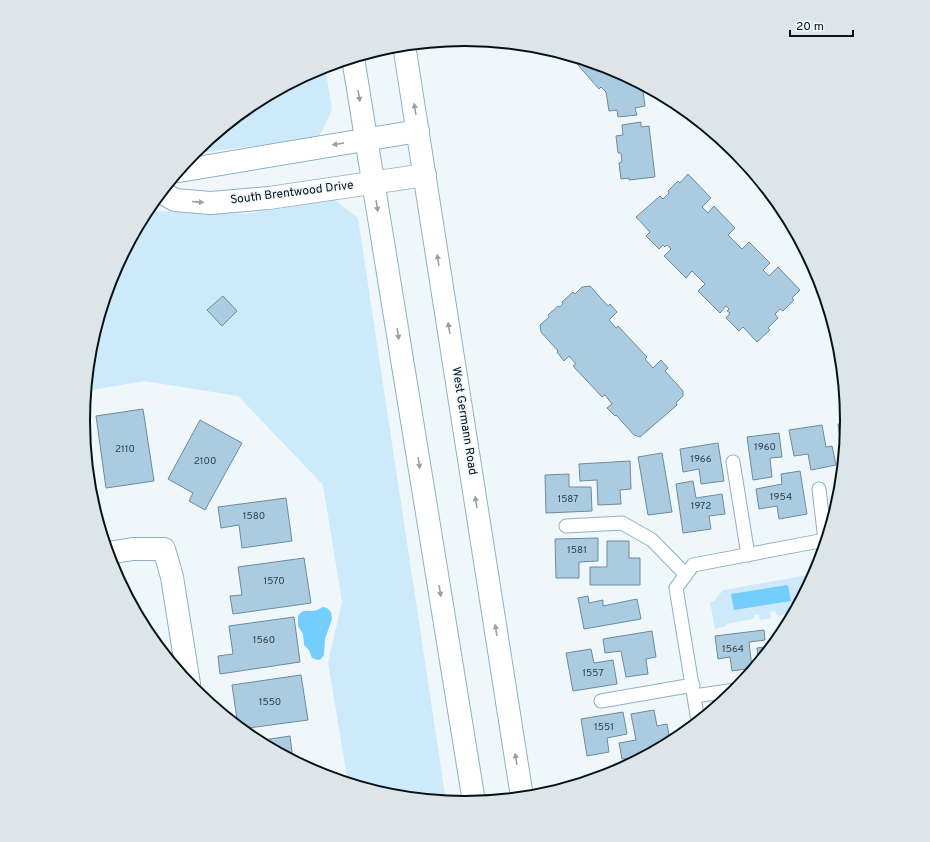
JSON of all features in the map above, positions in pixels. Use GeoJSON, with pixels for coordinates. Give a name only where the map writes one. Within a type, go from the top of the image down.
{"type":"FeatureCollection","features":[{"type":"Feature","properties":{"kind":"main road","name":"West Germann Road"},"geometry":{"type":"LineString","coordinates":[[405,51],[521,792]]}},
{"type":"Feature","properties":{"kind":"main road"},"geometry":{"type":"LineString","coordinates":[[354,63],[473,796]]}},
{"type":"Feature","properties":{"kind":"main road"},"geometry":{"type":"LineString","coordinates":[[187,170],[418,131]]}},
{"type":"Feature","properties":{"kind":"main road","name":"South Brentwood Drive"},"geometry":{"type":"LineString","coordinates":[[166,194],[175,200],[211,203],[269,198],[425,175]]}},
{"type":"Feature","properties":{"kind":"main road"},"geometry":{"type":"LineString","coordinates":[[114,552],[133,549],[164,549],[172,577],[187,672]]}},
{"type":"Feature","properties":{"kind":"lane"},"geometry":{"type":"LineString","coordinates":[[733,462],[748,555]]}},
{"type":"Feature","properties":{"kind":"lane"},"geometry":{"type":"LineString","coordinates":[[819,489],[824,529]]}},
{"type":"Feature","properties":{"kind":"lane"},"geometry":{"type":"LineString","coordinates":[[566,526],[622,523],[652,540],[686,575]]}},
{"type":"Feature","properties":{"kind":"lane"},"geometry":{"type":"LineString","coordinates":[[697,716],[676,588],[693,565],[820,542]]}},
{"type":"Feature","properties":{"kind":"lane"},"geometry":{"type":"LineString","coordinates":[[600,701],[693,691],[726,690]]}},
{"type":"Feature","properties":{"kind":"shaded area"},"geometry":{"type":"Polygon","coordinates":[[[326,73],[332,110],[319,137],[204,152],[237,123],[257,109],[299,85],[326,73]]]}},
{"type":"Feature","properties":{"kind":"shaded area"},"geometry":{"type":"Polygon","coordinates":[[[335,200],[358,218],[445,795],[392,789],[347,777],[328,662],[342,602],[323,485],[238,396],[144,381],[91,390],[97,348],[110,300],[129,255],[140,233],[154,211],[245,214],[335,200]]]}},
{"type":"Feature","properties":{"kind":"shaded area"},"geometry":{"type":"Polygon","coordinates":[[[806,575],[786,615],[778,616],[775,611],[770,612],[771,618],[760,620],[759,615],[755,615],[753,619],[726,624],[726,626],[715,629],[710,602],[714,601],[723,590],[806,575]]]}},
{"type":"Feature","properties":{"kind":"water"},"geometry":{"type":"Polygon","coordinates":[[[788,585],[791,601],[734,610],[731,594],[788,585]]]}},
{"type":"Feature","properties":{"kind":"water"},"geometry":{"type":"Polygon","coordinates":[[[323,607],[327,608],[331,612],[332,619],[325,639],[324,655],[318,660],[312,658],[309,650],[304,645],[303,634],[298,626],[298,616],[303,611],[314,611],[323,607]]]}},
{"type":"Feature","properties":{"kind":"building"},"geometry":{"type":"Polygon","coordinates":[[[577,63],[609,75],[643,91],[645,106],[635,108],[637,115],[618,117],[617,110],[609,111],[606,92],[601,87],[599,89],[577,63]]]}},
{"type":"Feature","properties":{"kind":"building"},"geometry":{"type":"Polygon","coordinates":[[[641,122],[641,127],[649,126],[655,177],[629,180],[629,178],[621,179],[619,163],[622,162],[621,153],[618,153],[616,136],[623,135],[622,125],[641,122]]]}},
{"type":"Feature","properties":{"kind":"building"},"geometry":{"type":"Polygon","coordinates":[[[688,174],[711,198],[702,207],[708,213],[714,206],[735,228],[728,235],[742,249],[749,242],[770,263],[763,270],[769,276],[778,267],[800,290],[792,298],[794,300],[783,311],[780,309],[775,314],[778,318],[768,328],[770,330],[757,342],[743,327],[739,331],[726,318],[730,313],[727,311],[729,309],[726,306],[720,313],[698,291],[705,284],[692,271],[686,278],[664,256],[671,249],[667,245],[665,247],[663,245],[659,249],[646,236],[650,232],[636,217],[660,196],[663,199],[669,193],[668,191],[678,181],[680,183],[688,174]]]}},
{"type":"Feature","properties":{"kind":"building"},"geometry":{"type":"Polygon","coordinates":[[[590,286],[608,306],[610,304],[617,312],[609,320],[616,328],[618,326],[647,357],[645,359],[653,368],[661,360],[668,368],[665,371],[683,391],[683,396],[676,403],[677,405],[640,437],[634,435],[616,415],[615,416],[607,408],[612,404],[605,395],[602,397],[573,366],[576,364],[569,356],[564,361],[557,352],[558,351],[541,332],[540,325],[549,317],[548,315],[558,306],[560,307],[563,304],[562,302],[573,292],[575,294],[582,287],[590,286]]]}},
{"type":"Feature","properties":{"kind":"building"},"geometry":{"type":"Polygon","coordinates":[[[223,296],[237,311],[222,326],[207,310],[223,296]]]}},
{"type":"Feature","properties":{"kind":"building"},"geometry":{"type":"Polygon","coordinates":[[[143,409],[154,481],[106,488],[96,416],[143,409]]]}},
{"type":"Feature","properties":{"kind":"building"},"geometry":{"type":"Polygon","coordinates":[[[200,420],[242,443],[205,510],[189,501],[193,493],[168,479],[200,420]]]}},
{"type":"Feature","properties":{"kind":"building"},"geometry":{"type":"Polygon","coordinates":[[[822,425],[826,447],[832,446],[836,465],[811,470],[808,454],[794,456],[789,430],[822,425]]]}},
{"type":"Feature","properties":{"kind":"building"},"geometry":{"type":"Polygon","coordinates":[[[779,433],[782,457],[770,458],[772,477],[753,480],[747,437],[779,433]]]}},
{"type":"Feature","properties":{"kind":"building"},"geometry":{"type":"Polygon","coordinates":[[[718,443],[724,481],[701,484],[699,469],[683,472],[680,449],[718,443]]]}},
{"type":"Feature","properties":{"kind":"building"},"geometry":{"type":"Polygon","coordinates":[[[662,453],[672,512],[648,515],[638,457],[662,453]]]}},
{"type":"Feature","properties":{"kind":"building"},"geometry":{"type":"Polygon","coordinates":[[[630,461],[631,489],[620,490],[621,504],[598,505],[597,480],[580,481],[579,464],[630,461]]]}},
{"type":"Feature","properties":{"kind":"building"},"geometry":{"type":"Polygon","coordinates":[[[800,471],[807,514],[779,519],[777,506],[759,509],[756,489],[782,484],[781,474],[800,471]]]}},
{"type":"Feature","properties":{"kind":"building"},"geometry":{"type":"Polygon","coordinates":[[[569,474],[569,487],[591,487],[592,511],[546,513],[545,475],[569,474]]]}},
{"type":"Feature","properties":{"kind":"building"},"geometry":{"type":"Polygon","coordinates":[[[693,481],[696,498],[722,494],[725,514],[709,516],[711,529],[683,533],[676,484],[693,481]]]}},
{"type":"Feature","properties":{"kind":"building"},"geometry":{"type":"Polygon","coordinates":[[[286,498],[292,541],[242,548],[239,525],[221,528],[218,507],[286,498]]]}},
{"type":"Feature","properties":{"kind":"building"},"geometry":{"type":"Polygon","coordinates":[[[598,538],[598,561],[579,562],[579,578],[556,578],[555,539],[598,538]]]}},
{"type":"Feature","properties":{"kind":"building"},"geometry":{"type":"Polygon","coordinates":[[[607,541],[629,541],[629,558],[640,558],[640,585],[590,585],[590,567],[607,567],[607,541]]]}},
{"type":"Feature","properties":{"kind":"building"},"geometry":{"type":"Polygon","coordinates":[[[304,558],[311,603],[233,614],[230,596],[242,595],[238,567],[304,558]]]}},
{"type":"Feature","properties":{"kind":"building"},"geometry":{"type":"Polygon","coordinates":[[[588,596],[589,603],[603,600],[603,606],[637,599],[641,619],[584,629],[578,598],[588,596]]]}},
{"type":"Feature","properties":{"kind":"building"},"geometry":{"type":"Polygon","coordinates":[[[294,617],[300,662],[220,674],[218,656],[233,654],[229,626],[294,617]]]}},
{"type":"Feature","properties":{"kind":"building"},"geometry":{"type":"Polygon","coordinates":[[[764,630],[765,640],[749,642],[751,663],[746,669],[732,671],[730,657],[718,659],[715,636],[764,630]]]}},
{"type":"Feature","properties":{"kind":"building"},"geometry":{"type":"Polygon","coordinates":[[[652,631],[656,657],[646,659],[648,674],[626,677],[621,651],[605,653],[603,639],[652,631]]]}},
{"type":"Feature","properties":{"kind":"building"},"geometry":{"type":"Polygon","coordinates":[[[764,647],[758,655],[757,648],[764,647]]]}},
{"type":"Feature","properties":{"kind":"building"},"geometry":{"type":"Polygon","coordinates":[[[591,649],[594,663],[613,660],[617,684],[573,691],[566,653],[591,649]]]}},
{"type":"Feature","properties":{"kind":"building"},"geometry":{"type":"Polygon","coordinates":[[[301,675],[308,720],[250,728],[237,719],[232,685],[301,675]]]}},
{"type":"Feature","properties":{"kind":"building"},"geometry":{"type":"Polygon","coordinates":[[[654,710],[657,726],[667,724],[669,736],[631,757],[622,759],[619,743],[636,740],[631,714],[654,710]]]}},
{"type":"Feature","properties":{"kind":"building"},"geometry":{"type":"Polygon","coordinates":[[[623,712],[627,734],[607,738],[609,752],[587,756],[581,719],[623,712]]]}},
{"type":"Feature","properties":{"kind":"building"},"geometry":{"type":"Polygon","coordinates":[[[290,736],[292,754],[277,746],[267,739],[290,736]]]}}]}
